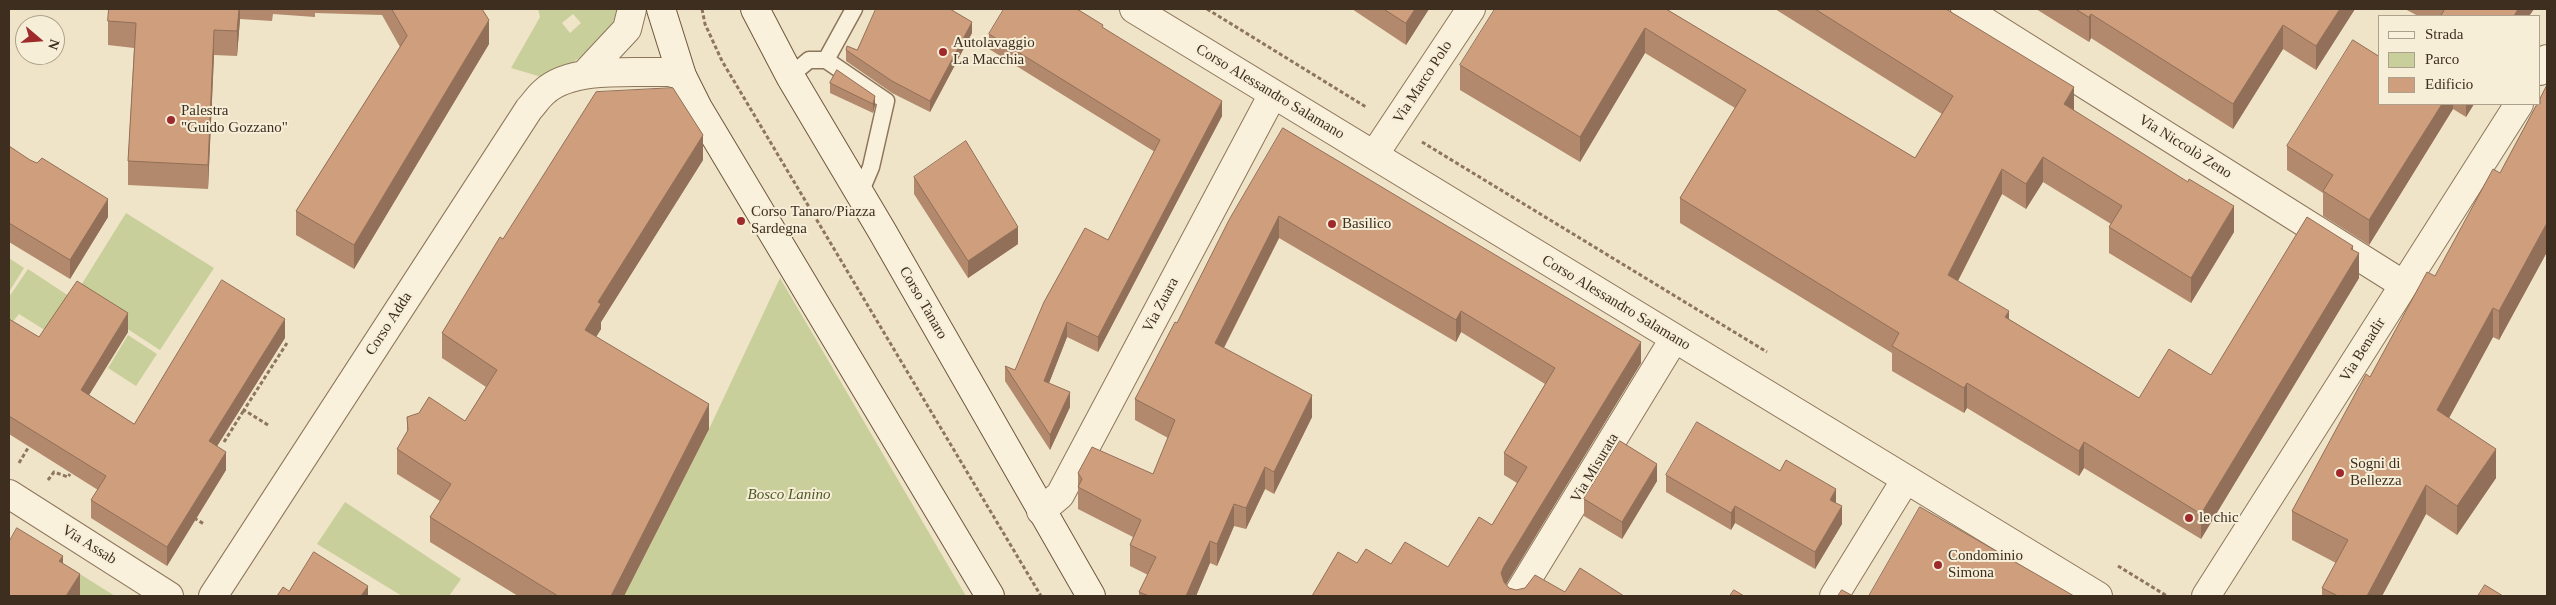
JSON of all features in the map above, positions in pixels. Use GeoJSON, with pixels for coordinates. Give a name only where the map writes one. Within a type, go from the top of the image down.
{"type":"FeatureCollection","features":[{"type":"Feature","properties":{"kind":"street","name":"Corso Adda"},"geometry":{"type":"LineString","coordinates":[[585,74],[627,30],[632,9]]}},
{"type":"Feature","properties":{"kind":"street"},"geometry":{"type":"LineString","coordinates":[[661,9],[682,76],[703,117],[990,596]]}},
{"type":"Feature","properties":{"kind":"street","name":"Corso Tanaro"},"geometry":{"type":"LineString","coordinates":[[755,9],[790,76],[860,193],[1091,596]]}},
{"type":"Feature","properties":{"kind":"street","name":"Corso Alessandro Salamano"},"geometry":{"type":"LineString","coordinates":[[1134,9],[2098,596]]}},
{"type":"Feature","properties":{"kind":"street","name":"Via Marco Polo"},"geometry":{"type":"LineString","coordinates":[[1374,155],[1471,9]]}},
{"type":"Feature","properties":{"kind":"street","name":"Via Niccolò Zeno"},"geometry":{"type":"LineString","coordinates":[[1965,9],[2404,285]]}},
{"type":"Feature","properties":{"kind":"street","name":"Corso Adda"},"geometry":{"type":"LineString","coordinates":[[213,596],[528,110],[545,90],[564,80],[585,74],[670,72],[682,76]]}},
{"type":"Feature","properties":{"kind":"street","name":"Via Zuara"},"geometry":{"type":"LineString","coordinates":[[1041,511],[1060,495],[1274,94]]}},
{"type":"Feature","properties":{"kind":"street","name":"Via Benadir"},"geometry":{"type":"LineString","coordinates":[[2206,596],[2518,105]]}},
{"type":"Feature","properties":{"kind":"street","name":"Via Misurata"},"geometry":{"type":"LineString","coordinates":[[1517,596],[1674,339]]}},
{"type":"Feature","properties":{"kind":"street"},"geometry":{"type":"LineString","coordinates":[[1834,596],[1906,479]]}},
{"type":"Feature","properties":{"kind":"street","name":"Via Assab"},"geometry":{"type":"LineString","coordinates":[[9,494],[169,596]]}},
{"type":"Feature","properties":{"kind":"lane"},"geometry":{"type":"LineString","coordinates":[[826,60],[854,9]]}},
{"type":"Feature","properties":{"kind":"lane"},"geometry":{"type":"LineString","coordinates":[[790,76],[809,60],[826,60],[886,101],[871,167],[860,193]]}},
{"type":"Feature","properties":{"kind":"path"},"geometry":{"type":"LineString","coordinates":[[702,9],[705,24],[722,61],[1041,596]]}},
{"type":"Feature","properties":{"kind":"path"},"geometry":{"type":"LineString","coordinates":[[1207,9],[1768,353]]}},
{"type":"Feature","properties":{"kind":"path"},"geometry":{"type":"LineString","coordinates":[[224,442],[287,343]]}},
{"type":"Feature","properties":{"kind":"path"},"geometry":{"type":"LineString","coordinates":[[244,410],[268,425]]}},
{"type":"Feature","properties":{"kind":"path"},"geometry":{"type":"LineString","coordinates":[[54,472],[68,477],[70,474]]}},
{"type":"Feature","properties":{"kind":"path"},"geometry":{"type":"LineString","coordinates":[[192,516],[204,524]]}},
{"type":"Feature","properties":{"kind":"path"},"geometry":{"type":"LineString","coordinates":[[2116,565],[2167,596]]}},
{"type":"Feature","properties":{"kind":"green space"},"geometry":{"type":"Polygon","coordinates":[[[538,9],[622,9],[600,40],[562,70],[545,78],[511,68],[540,17],[538,9]],[[573,14],[562,23],[570,33],[581,23],[573,14]]]}},
{"type":"Feature","properties":{"kind":"green space"},"geometry":{"type":"Polygon","coordinates":[[[126,213],[214,268],[160,350],[75,295],[126,213]]]}},
{"type":"Feature","properties":{"kind":"green space"},"geometry":{"type":"Polygon","coordinates":[[[9,258],[24,268],[9,292],[9,258]]]}},
{"type":"Feature","properties":{"kind":"green space"},"geometry":{"type":"Polygon","coordinates":[[[28,269],[75,300],[51,334],[19,314],[11,324],[9,323],[9,297],[28,269]]]}},
{"type":"Feature","properties":{"kind":"green space","name":"Bosco Lanino"},"geometry":{"type":"Polygon","coordinates":[[[780,278],[966,596],[624,596],[709,429],[780,278]]]}},
{"type":"Feature","properties":{"kind":"green space"},"geometry":{"type":"Polygon","coordinates":[[[128,335],[157,354],[136,386],[108,368],[128,335]]]}},
{"type":"Feature","properties":{"kind":"green space"},"geometry":{"type":"Polygon","coordinates":[[[345,502],[461,579],[449,596],[402,596],[317,544],[345,502]]]}},
{"type":"Feature","properties":{"kind":"green space"},"geometry":{"type":"Polygon","coordinates":[[[48,554],[115,596],[76,596],[48,554]]]}},
{"type":"Feature","properties":{"kind":"building","name":"Palestra \"Guido Gozzano\""},"geometry":{"type":"Polygon","coordinates":[[[109,9],[239,9],[237,31],[214,30],[208,165],[128,161],[136,23],[108,21],[109,9]]]}},
{"type":"Feature","properties":{"kind":"building"},"geometry":{"type":"Polygon","coordinates":[[[392,9],[482,9],[489,20],[354,245],[296,211],[407,36],[392,9]]]}},
{"type":"Feature","properties":{"kind":"building"},"geometry":{"type":"Polygon","coordinates":[[[876,9],[950,9],[972,22],[930,101],[892,81],[846,50],[847,46],[857,50],[876,9]]]}},
{"type":"Feature","properties":{"kind":"building"},"geometry":{"type":"Polygon","coordinates":[[[1004,9],[1077,9],[1103,25],[1102,27],[1222,101],[1098,337],[1067,322],[1044,381],[1070,392],[1050,435],[1005,366],[1015,370],[1044,302],[1085,228],[1108,240],[1160,140],[989,34],[1004,9]]]}},
{"type":"Feature","properties":{"kind":"building"},"geometry":{"type":"Polygon","coordinates":[[[1384,9],[1415,9],[1406,23],[1384,9]]]}},
{"type":"Feature","properties":{"kind":"building"},"geometry":{"type":"Polygon","coordinates":[[[1495,9],[1666,9],[1915,158],[1953,96],[1815,9],[1946,9],[2074,87],[2064,104],[2188,182],[2189,179],[2234,206],[2191,278],[2109,227],[2122,206],[2043,157],[2026,184],[2002,169],[1948,275],[2009,311],[2005,317],[2139,398],[2169,349],[2211,375],[2307,217],[2353,246],[2351,249],[2359,253],[2201,514],[2084,442],[2079,451],[1967,383],[1964,388],[1892,346],[1899,333],[1680,198],[1746,90],[1645,28],[1580,137],[1460,65],[1495,9]]]}},
{"type":"Feature","properties":{"kind":"building"},"geometry":{"type":"Polygon","coordinates":[[[2076,9],[2340,9],[2316,46],[2283,25],[2233,104],[2091,14],[2089,17],[2076,9]]]}},
{"type":"Feature","properties":{"kind":"building"},"geometry":{"type":"Polygon","coordinates":[[[2445,9],[2518,9],[2515,15],[2442,15],[2445,9]]]}},
{"type":"Feature","properties":{"kind":"building"},"geometry":{"type":"Polygon","coordinates":[[[2353,40],[2378,56],[2378,105],[2441,105],[2369,220],[2323,191],[2333,175],[2287,146],[2353,40]]]}},
{"type":"Feature","properties":{"kind":"building"},"geometry":{"type":"Polygon","coordinates":[[[837,70],[875,96],[873,104],[830,83],[837,70]]]}},
{"type":"Feature","properties":{"kind":"building"},"geometry":{"type":"Polygon","coordinates":[[[2547,85],[2547,223],[2499,311],[2493,308],[2437,410],[2496,449],[2457,506],[2426,485],[2367,596],[2338,596],[2322,588],[2348,540],[2292,511],[2366,374],[2370,377],[2427,272],[2435,276],[2493,169],[2500,173],[2536,105],[2541,105],[2541,97],[2547,85]]]}},
{"type":"Feature","properties":{"kind":"building"},"geometry":{"type":"Polygon","coordinates":[[[673,88],[703,135],[598,302],[601,304],[585,330],[709,404],[611,596],[558,596],[430,517],[451,484],[397,449],[408,430],[407,417],[419,413],[429,397],[465,421],[497,370],[442,333],[500,237],[503,239],[596,92],[673,88]]]}},
{"type":"Feature","properties":{"kind":"building"},"geometry":{"type":"Polygon","coordinates":[[[1283,128],[1641,342],[1501,573],[1504,582],[1509,588],[1516,590],[1525,588],[1535,575],[1565,592],[1580,568],[1624,596],[1312,596],[1338,552],[1357,563],[1366,549],[1391,564],[1405,542],[1448,567],[1479,517],[1492,525],[1527,467],[1504,453],[1555,368],[1461,311],[1456,320],[1279,216],[1215,343],[1312,395],[1274,472],[1265,467],[1246,508],[1234,504],[1217,544],[1210,541],[1186,596],[1149,596],[1139,592],[1156,557],[1130,545],[1141,520],[1078,487],[1082,479],[1078,473],[1092,447],[1153,474],[1175,420],[1135,399],[1175,322],[1177,323],[1229,220],[1283,128]]]}},
{"type":"Feature","properties":{"kind":"building"},"geometry":{"type":"Polygon","coordinates":[[[966,141],[1018,227],[968,261],[914,177],[966,141]]]}},
{"type":"Feature","properties":{"kind":"building"},"geometry":{"type":"Polygon","coordinates":[[[9,146],[37,163],[42,158],[108,199],[70,260],[9,223],[9,146]]]}},
{"type":"Feature","properties":{"kind":"building"},"geometry":{"type":"Polygon","coordinates":[[[222,280],[285,319],[209,441],[226,452],[167,547],[91,500],[106,476],[9,416],[9,319],[39,337],[77,281],[128,313],[81,390],[134,424],[222,280]]]}},
{"type":"Feature","properties":{"kind":"building"},"geometry":{"type":"Polygon","coordinates":[[[1697,422],[1780,471],[1786,460],[1836,489],[1830,500],[1842,506],[1815,552],[1735,506],[1731,513],[1666,475],[1697,422]]]}},
{"type":"Feature","properties":{"kind":"building"},"geometry":{"type":"Polygon","coordinates":[[[1620,441],[1657,464],[1622,522],[1584,499],[1620,441]]]}},
{"type":"Feature","properties":{"kind":"building"},"geometry":{"type":"Polygon","coordinates":[[[1920,507],[2074,596],[1869,596],[1920,507]]]}},
{"type":"Feature","properties":{"kind":"building"},"geometry":{"type":"Polygon","coordinates":[[[17,528],[63,556],[59,561],[80,574],[66,596],[9,596],[9,542],[17,528]]]}},
{"type":"Feature","properties":{"kind":"building"},"geometry":{"type":"Polygon","coordinates":[[[314,552],[368,586],[361,596],[277,596],[283,587],[289,591],[314,552]]]}},
{"type":"Feature","properties":{"kind":"building"},"geometry":{"type":"Polygon","coordinates":[[[2485,585],[2503,596],[2478,596],[2485,585]]]}},
{"type":"Feature","properties":{"kind":"building"},"geometry":{"type":"Polygon","coordinates":[[[1734,590],[1744,596],[1730,596],[1734,590]]]}},
{"type":"Feature","properties":{"kind":"building"},"geometry":{"type":"Polygon","coordinates":[[[1842,590],[1853,596],[1838,596],[1842,590]]]}},
{"type":"Feature","properties":{"kind":"place","name":"Autolavaggio La Macchia"},"geometry":{"type":"Point","coordinates":[943,52]}},
{"type":"Feature","properties":{"kind":"place","name":"Palestra \"Guido Gozzano\""},"geometry":{"type":"Point","coordinates":[171,120]}},
{"type":"Feature","properties":{"kind":"place","name":"Corso Tanaro/Piazza Sardegna"},"geometry":{"type":"Point","coordinates":[741,221]}},
{"type":"Feature","properties":{"kind":"place","name":"Basilico"},"geometry":{"type":"Point","coordinates":[1332,224]}},
{"type":"Feature","properties":{"kind":"place","name":"Sogni di Bellezza"},"geometry":{"type":"Point","coordinates":[2340,473]}},
{"type":"Feature","properties":{"kind":"place","name":"le chic"},"geometry":{"type":"Point","coordinates":[2189,518]}},
{"type":"Feature","properties":{"kind":"place","name":"Condominio Simona"},"geometry":{"type":"Point","coordinates":[1938,565]}}]}
